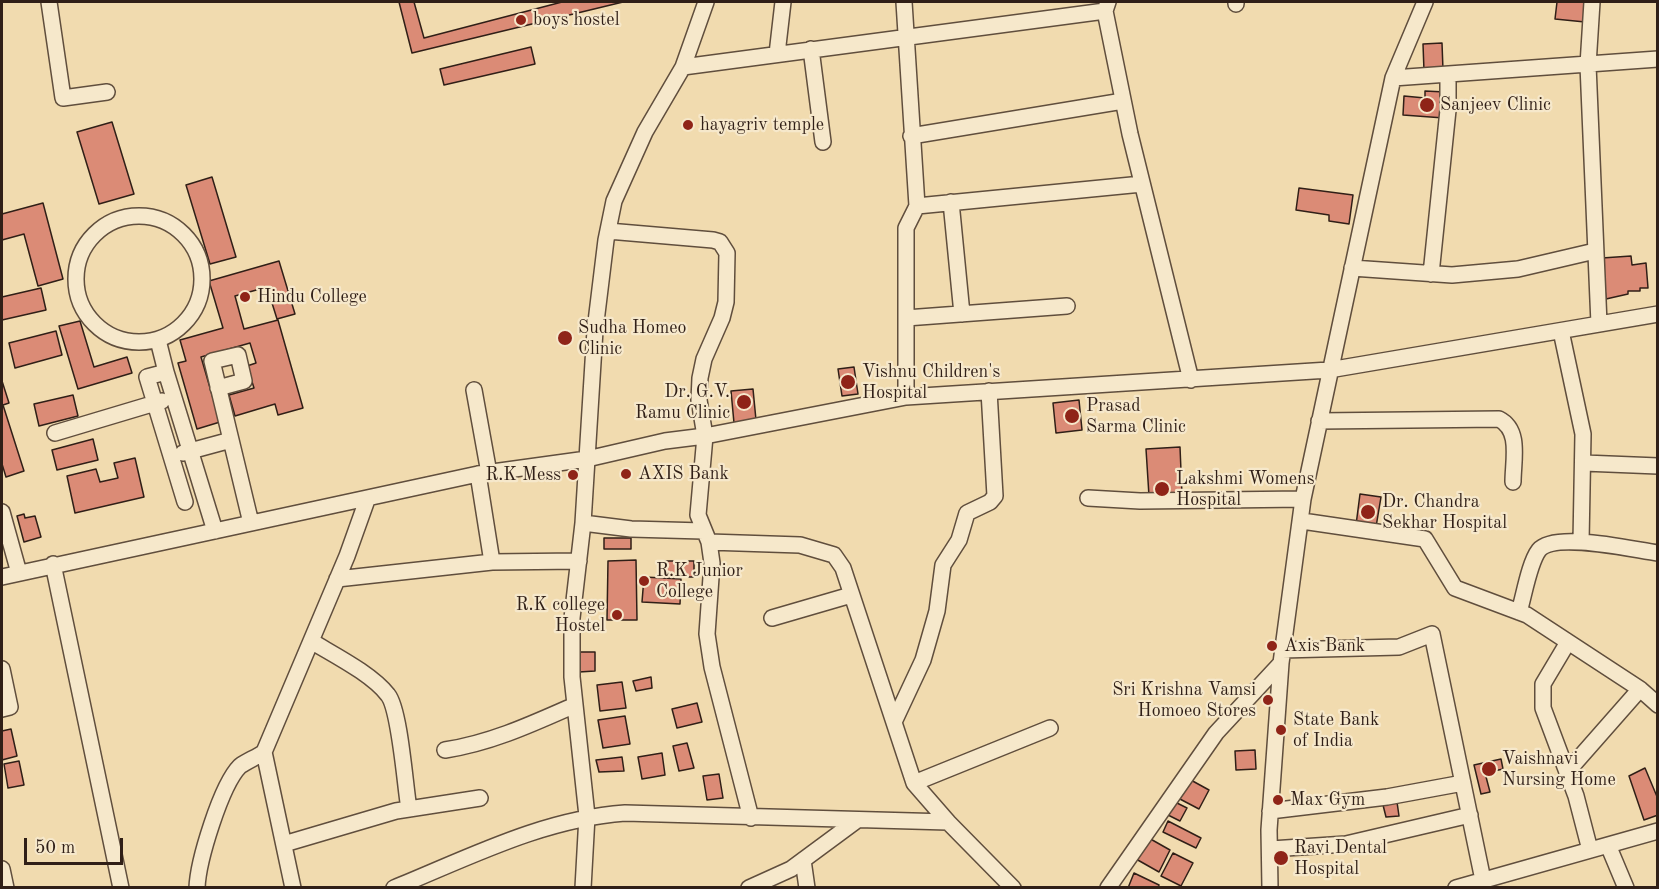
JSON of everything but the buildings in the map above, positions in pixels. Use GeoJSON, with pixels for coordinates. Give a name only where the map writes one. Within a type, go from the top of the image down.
{"type":"FeatureCollection","features":[{"type":"Feature","properties":{"kind":"street"},"geometry":{"type":"LineString","coordinates":[[49,2],[63,98],[107,92]]}},
{"type":"Feature","properties":{"kind":"street"},"geometry":{"type":"LineString","coordinates":[[584,888],[587,816],[572,677],[572,618],[583,523],[595,330],[608,231],[614,201],[627,170],[645,132],[683,67],[706,2]]}},
{"type":"Feature","properties":{"kind":"street"},"geometry":{"type":"LineString","coordinates":[[777,54],[783,2]]}},
{"type":"Feature","properties":{"kind":"street"},"geometry":{"type":"LineString","coordinates":[[904,2],[908,36],[916,206],[906,228],[906,397]]}},
{"type":"Feature","properties":{"kind":"street"},"geometry":{"type":"LineString","coordinates":[[1270,888],[1270,811],[1282,656],[1302,521],[1303,499],[1393,78],[1425,2]]}},
{"type":"Feature","properties":{"kind":"street"},"geometry":{"type":"LineString","coordinates":[[1592,2],[1588,65],[1599,324]]}},
{"type":"Feature","properties":{"kind":"street"},"geometry":{"type":"LineString","coordinates":[[683,67],[1107,7],[1123,101],[1191,380]]}},
{"type":"Feature","properties":{"kind":"street"},"geometry":{"type":"LineString","coordinates":[[811,49],[823,142]]}},
{"type":"Feature","properties":{"kind":"street"},"geometry":{"type":"LineString","coordinates":[[1393,78],[1658,59]]}},
{"type":"Feature","properties":{"kind":"street"},"geometry":{"type":"LineString","coordinates":[[1431,274],[1448,110],[1448,75]]}},
{"type":"Feature","properties":{"kind":"street"},"geometry":{"type":"LineString","coordinates":[[911,136],[1123,101]]}},
{"type":"Feature","properties":{"kind":"street"},"geometry":{"type":"LineString","coordinates":[[916,206],[1143,184]]}},
{"type":"Feature","properties":{"kind":"street"},"geometry":{"type":"LineString","coordinates":[[951,202],[962,314]]}},
{"type":"Feature","properties":{"kind":"street"},"geometry":{"type":"LineString","coordinates":[[139,215],[159,218],[184,235],[201,260],[204,280],[200,300],[191,318],[176,331],[158,340],[136,343],[115,338],[96,326],[82,308],[76,287],[77,265],[85,245],[100,229],[119,218],[139,215]]}},
{"type":"Feature","properties":{"kind":"street"},"geometry":{"type":"LineString","coordinates":[[608,231],[713,240],[725,247],[726,302],[722,318],[704,359],[700,378],[699,399],[705,436],[698,515],[712,563],[709,645],[751,818]]}},
{"type":"Feature","properties":{"kind":"street"},"geometry":{"type":"LineString","coordinates":[[1352,268],[1431,274],[1518,269],[1595,251]]}},
{"type":"Feature","properties":{"kind":"street"},"geometry":{"type":"LineString","coordinates":[[906,318],[1067,306]]}},
{"type":"Feature","properties":{"kind":"street"},"geometry":{"type":"LineString","coordinates":[[2,577],[53,564],[367,500],[484,473],[586,459],[665,441],[705,436],[906,397],[1329,370],[1658,314]]}},
{"type":"Feature","properties":{"kind":"street"},"geometry":{"type":"LineString","coordinates":[[1561,331],[1583,434],[1581,542]]}},
{"type":"Feature","properties":{"kind":"street"},"geometry":{"type":"LineString","coordinates":[[158,340],[215,531]]}},
{"type":"Feature","properties":{"kind":"street"},"geometry":{"type":"LineString","coordinates":[[166,372],[147,377],[185,502]]}},
{"type":"Feature","properties":{"kind":"street"},"geometry":{"type":"LineString","coordinates":[[218,388],[251,523]]}},
{"type":"Feature","properties":{"kind":"street"},"geometry":{"type":"LineString","coordinates":[[474,390],[492,562]]}},
{"type":"Feature","properties":{"kind":"street"},"geometry":{"type":"LineString","coordinates":[[894,722],[923,660],[937,611],[941,572],[945,560],[959,540],[967,513],[990,502],[994,496],[989,391]]}},
{"type":"Feature","properties":{"kind":"street"},"geometry":{"type":"LineString","coordinates":[[55,433],[174,397]]}},
{"type":"Feature","properties":{"kind":"street"},"geometry":{"type":"LineString","coordinates":[[1319,421],[1499,419],[1508,423],[1513,432],[1513,482]]}},
{"type":"Feature","properties":{"kind":"street"},"geometry":{"type":"LineString","coordinates":[[171,456],[231,440]]}},
{"type":"Feature","properties":{"kind":"street"},"geometry":{"type":"LineString","coordinates":[[1584,463],[1658,466]]}},
{"type":"Feature","properties":{"kind":"street"},"geometry":{"type":"LineString","coordinates":[[1088,498],[1140,501],[1303,499]]}},
{"type":"Feature","properties":{"kind":"street"},"geometry":{"type":"LineString","coordinates":[[293,888],[264,752],[338,579],[367,500]]}},
{"type":"Feature","properties":{"kind":"street"},"geometry":{"type":"LineString","coordinates":[[2,512],[19,573]]}},
{"type":"Feature","properties":{"kind":"street"},"geometry":{"type":"LineString","coordinates":[[1302,521],[1425,539],[1455,588],[1519,612],[1640,689],[1658,705]]}},
{"type":"Feature","properties":{"kind":"street"},"geometry":{"type":"LineString","coordinates":[[583,523],[800,545],[820,549],[834,555],[843,568],[914,783],[1006,885]]}},
{"type":"Feature","properties":{"kind":"street"},"geometry":{"type":"LineString","coordinates":[[1519,612],[1540,549],[1550,543],[1581,542],[1658,553]]}},
{"type":"Feature","properties":{"kind":"street"},"geometry":{"type":"LineString","coordinates":[[338,579],[492,562],[579,561]]}},
{"type":"Feature","properties":{"kind":"street"},"geometry":{"type":"LineString","coordinates":[[53,564],[121,888]]}},
{"type":"Feature","properties":{"kind":"street"},"geometry":{"type":"LineString","coordinates":[[772,618],[852,595]]}},
{"type":"Feature","properties":{"kind":"street"},"geometry":{"type":"LineString","coordinates":[[1108,888],[1216,733],[1282,656],[1399,646],[1432,634],[1483,880]]}},
{"type":"Feature","properties":{"kind":"street"},"geometry":{"type":"LineString","coordinates":[[311,641],[379,685],[389,696],[395,714],[409,809]]}},
{"type":"Feature","properties":{"kind":"street"},"geometry":{"type":"LineString","coordinates":[[1568,642],[1543,684],[1543,708],[1567,772],[1590,850]]}},
{"type":"Feature","properties":{"kind":"street"},"geometry":{"type":"LineString","coordinates":[[2,669],[10,707],[2,709]]}},
{"type":"Feature","properties":{"kind":"street"},"geometry":{"type":"LineString","coordinates":[[1567,772],[1640,689]]}},
{"type":"Feature","properties":{"kind":"street"},"geometry":{"type":"LineString","coordinates":[[445,750],[474,745],[508,734],[575,705]]}},
{"type":"Feature","properties":{"kind":"street"},"geometry":{"type":"LineString","coordinates":[[914,783],[1050,728]]}},
{"type":"Feature","properties":{"kind":"street"},"geometry":{"type":"LineString","coordinates":[[197,888],[212,822],[232,778],[240,766],[264,752]]}},
{"type":"Feature","properties":{"kind":"street"},"geometry":{"type":"LineString","coordinates":[[1270,811],[1387,797],[1463,783]]}},
{"type":"Feature","properties":{"kind":"street"},"geometry":{"type":"LineString","coordinates":[[284,844],[409,809],[480,798]]}},
{"type":"Feature","properties":{"kind":"street"},"geometry":{"type":"LineString","coordinates":[[394,888],[543,828],[587,816],[625,813],[948,822]]}},
{"type":"Feature","properties":{"kind":"street"},"geometry":{"type":"LineString","coordinates":[[1270,849],[1346,844],[1470,815]]}},
{"type":"Feature","properties":{"kind":"street"},"geometry":{"type":"LineString","coordinates":[[749,888],[791,869],[856,821]]}},
{"type":"Feature","properties":{"kind":"street"},"geometry":{"type":"LineString","coordinates":[[1456,888],[1658,831]]}},
{"type":"Feature","properties":{"kind":"street"},"geometry":{"type":"LineString","coordinates":[[1608,845],[1626,888]]}},
{"type":"Feature","properties":{"kind":"street"},"geometry":{"type":"LineString","coordinates":[[803,860],[807,888]]}},
{"type":"Feature","properties":{"kind":"street"},"geometry":{"type":"LineString","coordinates":[[2,869],[6,888]]}},
{"type":"Feature","properties":{"kind":"place","name":"boys hostel"},"geometry":{"type":"Point","coordinates":[521,20]}},
{"type":"Feature","properties":{"kind":"place","name":"Sanjeev Clinic"},"geometry":{"type":"Point","coordinates":[1427,105]}},
{"type":"Feature","properties":{"kind":"place","name":"hayagriv temple"},"geometry":{"type":"Point","coordinates":[688,125]}},
{"type":"Feature","properties":{"kind":"place","name":"Hindu College"},"geometry":{"type":"Point","coordinates":[245,297]}},
{"type":"Feature","properties":{"kind":"place","name":"Sudha Homeo Clinic"},"geometry":{"type":"Point","coordinates":[565,338]}},
{"type":"Feature","properties":{"kind":"place","name":"Vishnu Children's Hospital"},"geometry":{"type":"Point","coordinates":[848,382]}},
{"type":"Feature","properties":{"kind":"place","name":"Dr. G.V. Ramu Clinic"},"geometry":{"type":"Point","coordinates":[744,402]}},
{"type":"Feature","properties":{"kind":"place","name":"Prasad Sarma Clinic"},"geometry":{"type":"Point","coordinates":[1072,416]}},
{"type":"Feature","properties":{"kind":"place","name":"AXIS Bank"},"geometry":{"type":"Point","coordinates":[626,474]}},
{"type":"Feature","properties":{"kind":"place","name":"R.K Mess"},"geometry":{"type":"Point","coordinates":[573,475]}},
{"type":"Feature","properties":{"kind":"place","name":"Lakshmi Womens Hospital"},"geometry":{"type":"Point","coordinates":[1162,489]}},
{"type":"Feature","properties":{"kind":"place","name":"Dr. Chandra Sekhar Hospital"},"geometry":{"type":"Point","coordinates":[1368,512]}},
{"type":"Feature","properties":{"kind":"place","name":"R.K Junior College"},"geometry":{"type":"Point","coordinates":[644,581]}},
{"type":"Feature","properties":{"kind":"place","name":"R.K college Hostel"},"geometry":{"type":"Point","coordinates":[617,615]}},
{"type":"Feature","properties":{"kind":"place","name":"Axis Bank"},"geometry":{"type":"Point","coordinates":[1272,646]}},
{"type":"Feature","properties":{"kind":"place","name":"Sri Krishna Vamsi Homoeo Stores"},"geometry":{"type":"Point","coordinates":[1268,700]}},
{"type":"Feature","properties":{"kind":"place","name":"State Bank of India"},"geometry":{"type":"Point","coordinates":[1281,730]}},
{"type":"Feature","properties":{"kind":"place","name":"Vaishnavi Nursing Home"},"geometry":{"type":"Point","coordinates":[1489,769]}},
{"type":"Feature","properties":{"kind":"place","name":"Max Gym"},"geometry":{"type":"Point","coordinates":[1278,800]}},
{"type":"Feature","properties":{"kind":"place","name":"Ravi Dental Hospital"},"geometry":{"type":"Point","coordinates":[1281,858]}}]}
